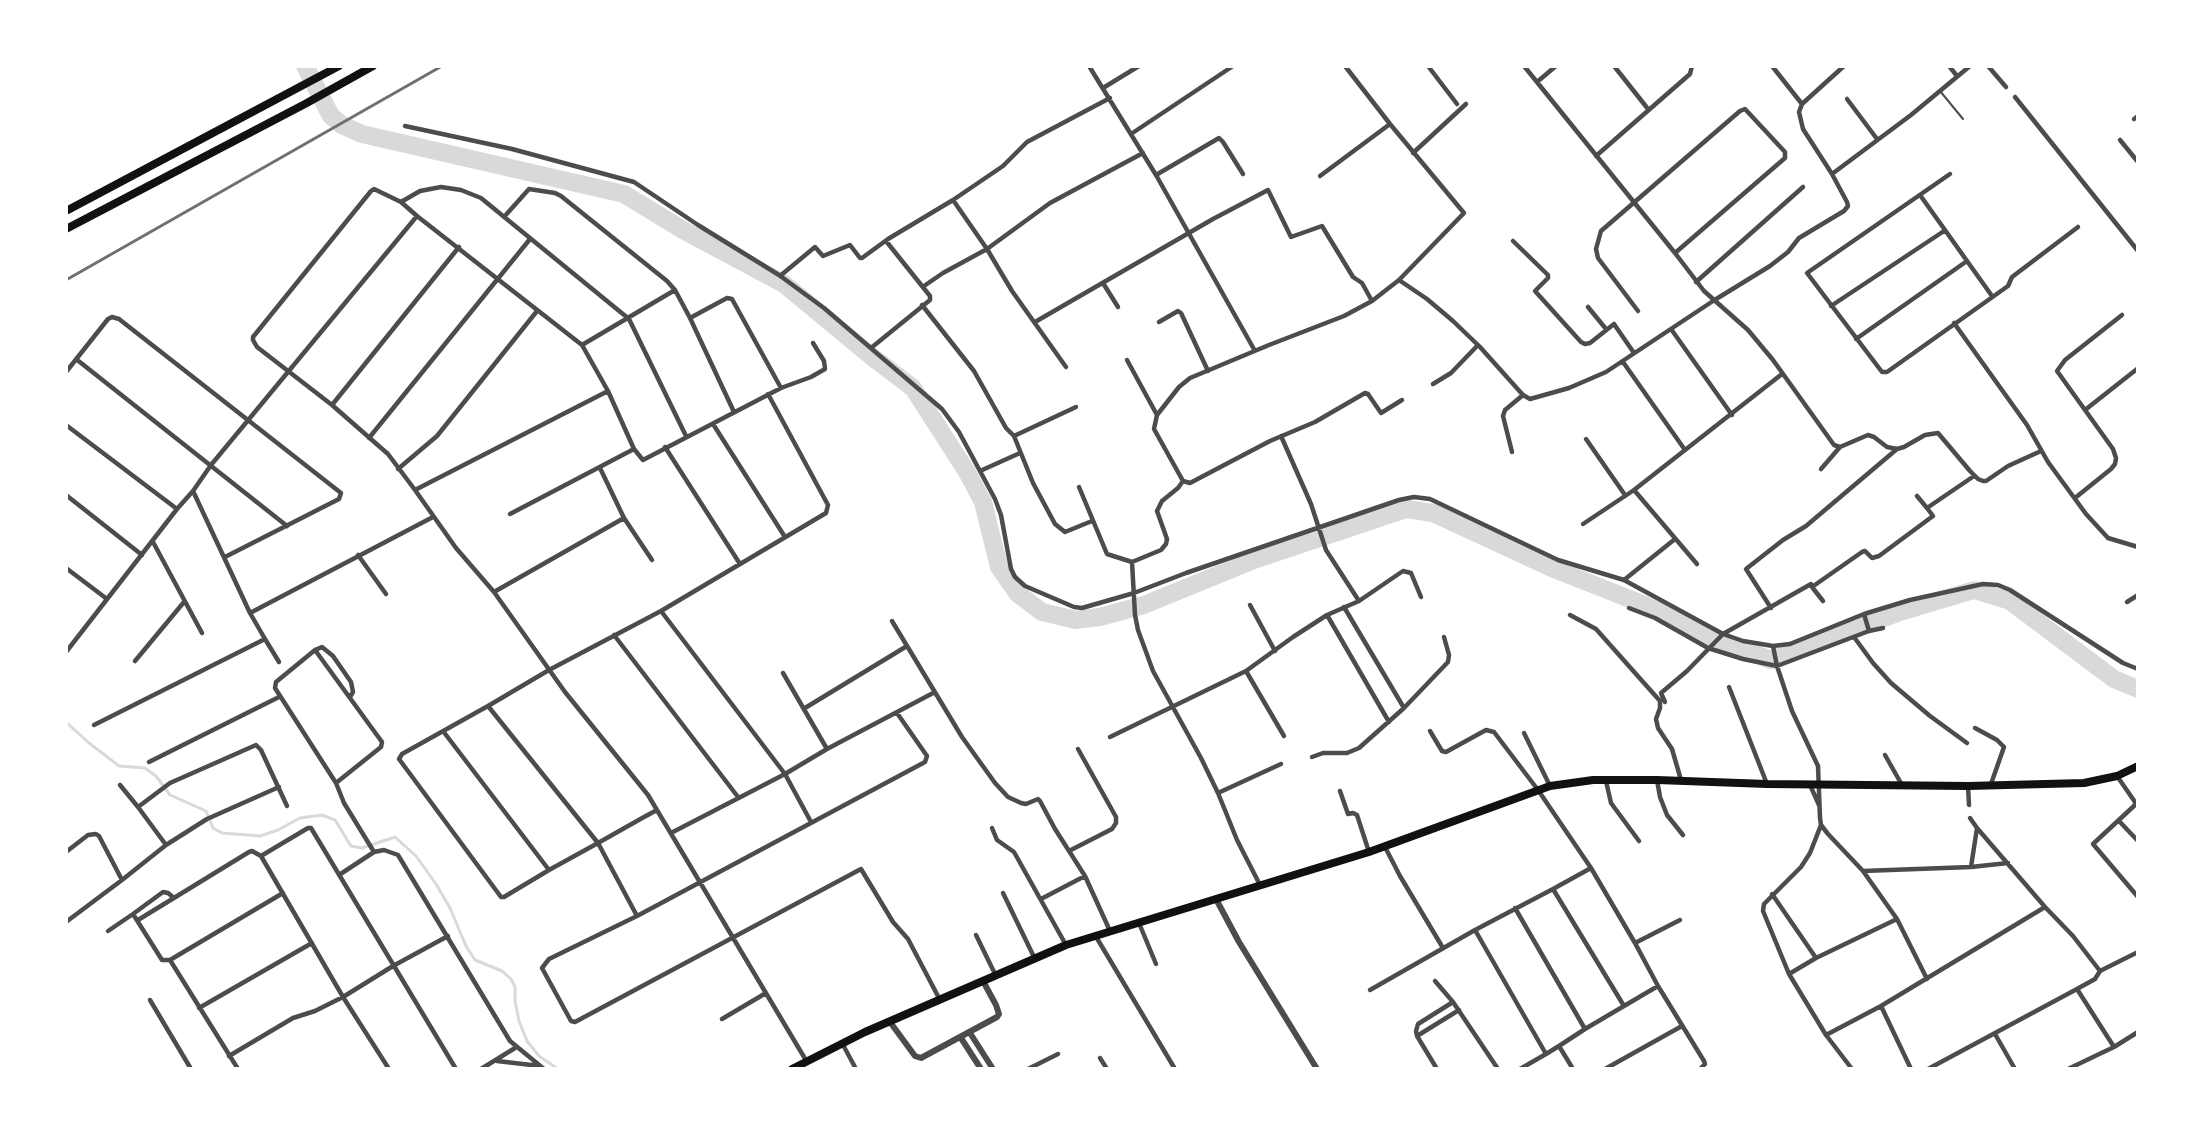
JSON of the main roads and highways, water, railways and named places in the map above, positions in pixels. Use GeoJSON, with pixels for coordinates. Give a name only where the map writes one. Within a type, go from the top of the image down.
{"type":"FeatureCollection","features":[{"type":"Feature","properties":{"kind":"highway"},"geometry":{"type":"LineString","coordinates":[[66,229],[373,66]]}},
{"type":"Feature","properties":{"kind":"highway"},"geometry":{"type":"LineString","coordinates":[[66,211],[338,67]]}},
{"type":"Feature","properties":{"kind":"main road"},"geometry":{"type":"LineString","coordinates":[[792,1069],[842,1043],[996,976],[1034,957],[1066,945],[1386,847],[1550,786],[1576,782],[1657,780],[1767,784],[1968,786],[2084,783],[2117,776],[2138,766]]}},
{"type":"Feature","properties":{"kind":"waterway"},"geometry":{"type":"LineString","coordinates":[[305,66],[331,116],[342,125],[362,134],[624,194],[683,230],[784,284],[913,388],[967,472],[983,502],[999,567],[1018,594],[1042,612],[1076,620],[1100,617],[1144,605],[1254,560],[1406,509],[1433,513],[1554,569],[1645,605],[1711,637],[1771,660],[1897,613],[1974,590],[2010,601],[2114,679],[2138,689]]}},
{"type":"Feature","properties":{"kind":"waterway"},"geometry":{"type":"LineString","coordinates":[[66,722],[119,766],[145,768],[156,776],[170,795],[206,811],[213,828],[222,833],[260,836],[278,830],[300,818],[322,815],[335,820],[351,846],[362,848],[395,837],[416,856],[436,884],[475,960],[502,971],[511,979],[515,987],[519,1021],[527,1041],[539,1056],[558,1069]]}},
{"type":"Feature","properties":{"kind":"railway"},"geometry":{"type":"LineString","coordinates":[[66,280],[442,66]]}}]}
